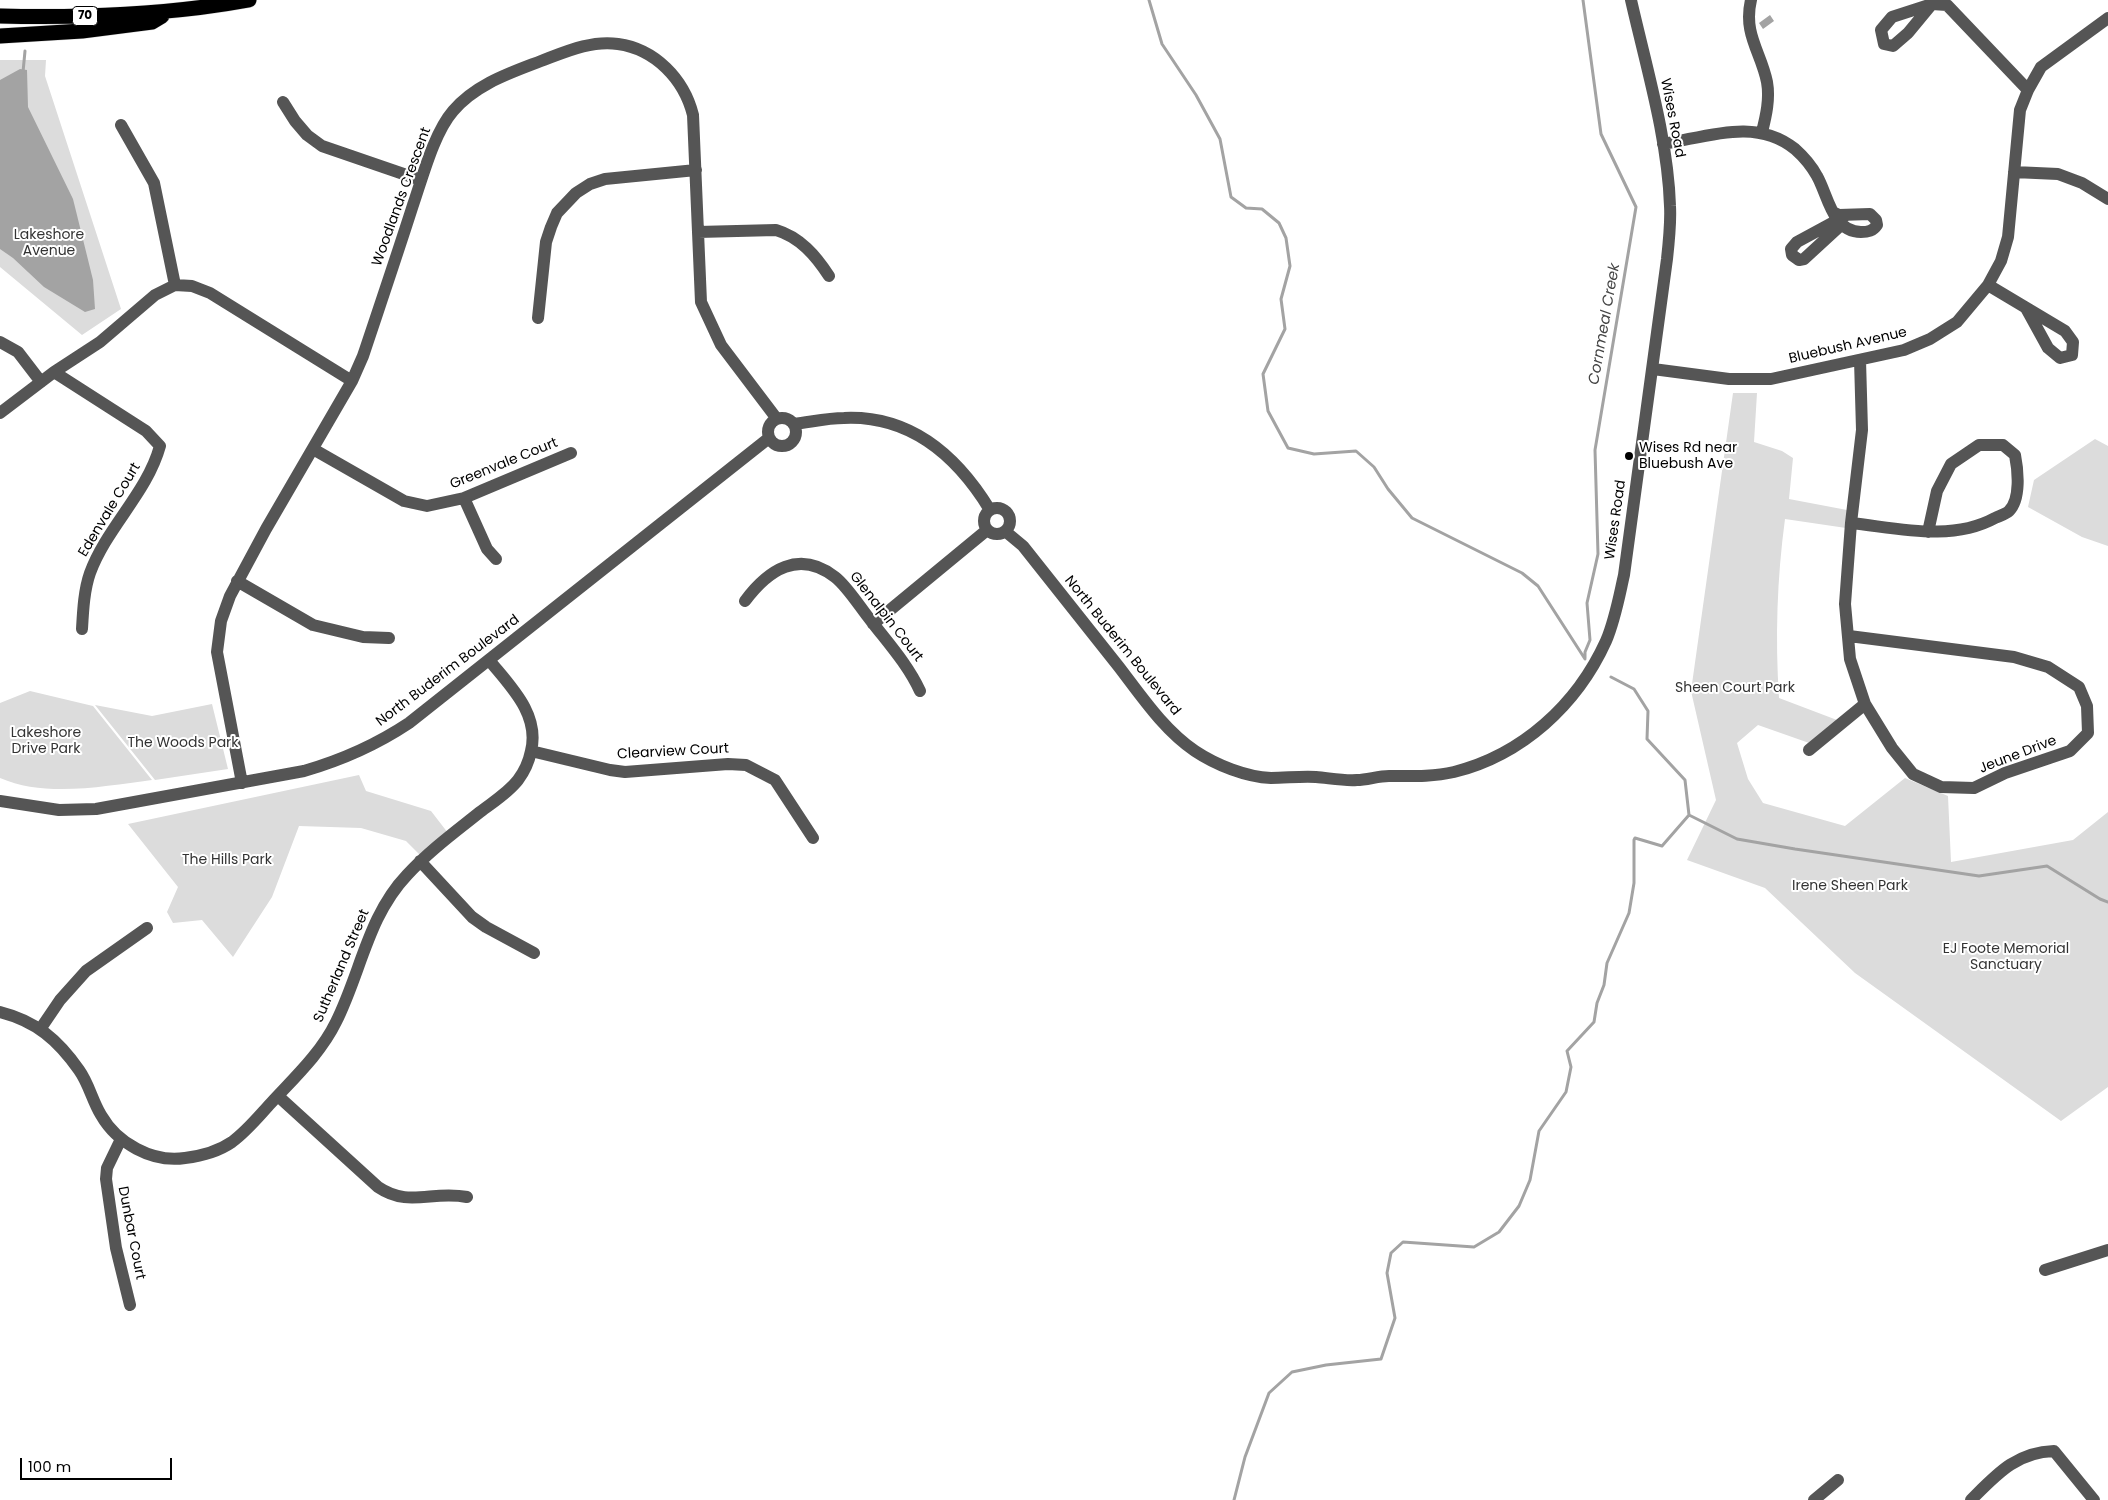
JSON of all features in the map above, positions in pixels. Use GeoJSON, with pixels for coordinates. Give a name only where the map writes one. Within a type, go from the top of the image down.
{"type":"FeatureCollection","features":[{"type":"Feature","properties":{"kind":"highway","name":"70"},"geometry":{"type":"LineString","coordinates":[[0,16],[96,15],[170,11],[249,0]]}},
{"type":"Feature","properties":{"kind":"highway"},"geometry":{"type":"LineString","coordinates":[[0,36],[82,31],[152,22],[170,11]]}},
{"type":"Feature","properties":{"kind":"street","name":"Wises Road"},"geometry":{"type":"LineString","coordinates":[[1316,777],[1357,780],[1387,776],[1417,777],[1453,772],[1514,746],[1549,720],[1572,697],[1599,654],[1616,614],[1624,575],[1668,259],[1670,219],[1663,144],[1631,0]]}},
{"type":"Feature","properties":{"kind":"street"},"geometry":{"type":"LineString","coordinates":[[1751,0],[1748,21],[1750,35],[1764,70],[1768,91],[1762,132]]}},
{"type":"Feature","properties":{"kind":"street"},"geometry":{"type":"LineString","coordinates":[[1932,4],[1947,5],[2028,90]]}},
{"type":"Feature","properties":{"kind":"street","name":"Bluebush Avenue"},"geometry":{"type":"LineString","coordinates":[[1652,369],[1729,379],[1771,379],[1904,350],[1930,339],[1957,322],[1988,285],[2001,261],[2008,237],[2020,110],[2028,90],[2041,67],[2108,18]]}},
{"type":"Feature","properties":{"kind":"street","name":"Woodlands Crescent"},"geometry":{"type":"LineString","coordinates":[[242,783],[217,652],[221,621],[237,581],[352,382],[363,356],[421,180],[446,121],[453,111],[470,95],[500,77],[575,49],[598,43],[618,44],[639,49],[656,59],[674,77],[684,91],[692,115],[701,302],[721,345],[777,419]]}},
{"type":"Feature","properties":{"kind":"street"},"geometry":{"type":"LineString","coordinates":[[283,102],[294,121],[307,135],[322,146],[421,180]]}},
{"type":"Feature","properties":{"kind":"street"},"geometry":{"type":"LineString","coordinates":[[121,125],[154,183],[175,285]]}},
{"type":"Feature","properties":{"kind":"street"},"geometry":{"type":"LineString","coordinates":[[1663,144],[1733,131],[1751,130],[1762,132],[1789,144],[1808,161],[1839,218],[1850,231],[1862,232],[1861,214],[1839,218],[1799,241],[1792,248],[1792,255],[1801,260],[1810,255],[1839,218]]}},
{"type":"Feature","properties":{"kind":"street"},"geometry":{"type":"LineString","coordinates":[[538,318],[546,242],[557,213],[576,193],[590,184],[605,179],[696,170]]}},
{"type":"Feature","properties":{"kind":"street"},"geometry":{"type":"LineString","coordinates":[[2014,172],[2058,174],[2082,183],[2108,198]]}},
{"type":"Feature","properties":{"kind":"street"},"geometry":{"type":"LineString","coordinates":[[698,232],[776,230],[787,233],[819,260],[829,276]]}},
{"type":"Feature","properties":{"kind":"street"},"geometry":{"type":"LineString","coordinates":[[1799,241],[1810,255]]}},
{"type":"Feature","properties":{"kind":"street"},"geometry":{"type":"LineString","coordinates":[[0,413],[54,372],[100,342],[155,295],[175,285],[192,286],[210,293],[352,382]]}},
{"type":"Feature","properties":{"kind":"street"},"geometry":{"type":"LineString","coordinates":[[1988,285],[2026,308]]}},
{"type":"Feature","properties":{"kind":"street"},"geometry":{"type":"LineString","coordinates":[[0,342],[18,352],[41,382]]}},
{"type":"Feature","properties":{"kind":"street","name":"Jeune Drive"},"geometry":{"type":"LineString","coordinates":[[1849,636],[2014,657],[2048,667],[2079,687],[2088,706],[2088,733],[2070,751],[2005,773],[1974,788],[1941,787],[1913,774],[1892,748],[1865,704],[1850,659],[1845,604],[1851,523],[1862,430],[1860,360]]}},
{"type":"Feature","properties":{"kind":"street","name":"Edenvale Court"},"geometry":{"type":"LineString","coordinates":[[54,372],[146,431],[160,446],[155,465],[103,546],[90,574],[83,610],[82,629]]}},
{"type":"Feature","properties":{"kind":"street"},"geometry":{"type":"LineString","coordinates":[[794,424],[796,435],[790,444],[778,446],[769,438],[769,428],[772,423],[777,419],[785,418],[794,424],[844,418],[882,422],[903,428],[946,453],[978,490],[990,510]]}},
{"type":"Feature","properties":{"kind":"street","name":"North Buderim Boulevard"},"geometry":{"type":"LineString","coordinates":[[0,801],[59,810],[96,809],[304,772],[334,762],[366,748],[409,723],[769,438]]}},
{"type":"Feature","properties":{"kind":"street"},"geometry":{"type":"LineString","coordinates":[[1851,523],[1928,532],[1948,532],[1987,523],[2009,511],[2015,501],[2018,475],[2015,455],[2003,445],[1979,444],[1951,464],[1937,491],[1928,532]]}},
{"type":"Feature","properties":{"kind":"street","name":"Greenvale Court"},"geometry":{"type":"LineString","coordinates":[[313,449],[404,501],[427,506],[464,498],[570,452]]}},
{"type":"Feature","properties":{"kind":"street"},"geometry":{"type":"LineString","coordinates":[[464,498],[486,549],[496,559]]}},
{"type":"Feature","properties":{"kind":"street"},"geometry":{"type":"LineString","coordinates":[[1001,508],[1008,513],[1010,525],[1005,531],[994,534],[987,530],[984,521],[986,513],[990,510],[1001,508]]}},
{"type":"Feature","properties":{"kind":"street"},"geometry":{"type":"LineString","coordinates":[[873,624],[987,530]]}},
{"type":"Feature","properties":{"kind":"street","name":"North Buderim Boulevard"},"geometry":{"type":"LineString","coordinates":[[1005,531],[1023,546],[1165,725],[1186,744],[1218,763],[1239,771],[1269,778],[1316,777]]}},
{"type":"Feature","properties":{"kind":"street","name":"Glenalpin Court"},"geometry":{"type":"LineString","coordinates":[[745,601],[768,574],[796,564],[811,565],[836,578],[912,674],[920,691]]}},
{"type":"Feature","properties":{"kind":"street"},"geometry":{"type":"LineString","coordinates":[[237,581],[313,625],[363,637],[389,638]]}},
{"type":"Feature","properties":{"kind":"street","name":"Sutherland Street"},"geometry":{"type":"LineString","coordinates":[[0,1012],[41,1028],[56,1042],[76,1066],[102,1116],[121,1139],[158,1157],[176,1159],[205,1154],[232,1142],[304,1068],[331,1033],[375,921],[392,893],[420,861],[514,784],[522,773],[531,752],[533,732],[527,711],[489,660]]}},
{"type":"Feature","properties":{"kind":"street"},"geometry":{"type":"LineString","coordinates":[[1809,750],[1865,704]]}},
{"type":"Feature","properties":{"kind":"street","name":"Clearview Court"},"geometry":{"type":"LineString","coordinates":[[531,752],[625,772],[728,764],[746,765],[775,780],[814,838]]}},
{"type":"Feature","properties":{"kind":"street"},"geometry":{"type":"LineString","coordinates":[[420,861],[472,917],[486,927],[534,953]]}},
{"type":"Feature","properties":{"kind":"street"},"geometry":{"type":"LineString","coordinates":[[41,1028],[60,1000],[86,971],[147,928]]}},
{"type":"Feature","properties":{"kind":"street"},"geometry":{"type":"LineString","coordinates":[[278,1096],[378,1187],[389,1194],[406,1198],[444,1194],[467,1197]]}},
{"type":"Feature","properties":{"kind":"street","name":"Dunbar Court"},"geometry":{"type":"LineString","coordinates":[[121,1139],[107,1168],[106,1192],[116,1248],[130,1305]]}},
{"type":"Feature","properties":{"kind":"street"},"geometry":{"type":"LineString","coordinates":[[2045,1270],[2108,1250]]}},
{"type":"Feature","properties":{"kind":"street"},"geometry":{"type":"LineString","coordinates":[[1971,1500],[2005,1467],[2037,1451],[2054,1451],[2094,1500]]}},
{"type":"Feature","properties":{"kind":"street"},"geometry":{"type":"LineString","coordinates":[[1814,1500],[1838,1480]]}},
{"type":"Feature","properties":{"kind":"green space","name":"Lakeshore Avenue"},"geometry":{"type":"Polygon","coordinates":[[[0,60],[46,60],[45,76],[121,309],[82,335],[0,267],[0,60]]]}},
{"type":"Feature","properties":{"kind":"green space"},"geometry":{"type":"Polygon","coordinates":[[[1733,393],[1757,393],[1754,442],[1782,451],[1793,458],[1789,499],[1847,510],[1846,528],[1785,519],[1780,563],[1778,608],[1779,698],[1837,720],[1812,744],[1758,725],[1737,743],[1748,779],[1763,803],[1845,826],[1905,778],[1948,796],[1951,862],[2073,840],[2108,812],[2108,1087],[2061,1121],[1855,973],[1765,888],[1687,860],[1716,800],[1691,691],[1733,393]]]}},
{"type":"Feature","properties":{"kind":"green space"},"geometry":{"type":"Polygon","coordinates":[[[2095,439],[2108,446],[2108,546],[2082,537],[2028,507],[2034,480],[2095,439]]]}},
{"type":"Feature","properties":{"kind":"green space","name":"Lakeshore Drive Park"},"geometry":{"type":"Polygon","coordinates":[[[30,691],[93,706],[152,780],[75,789],[56,789],[36,788],[0,778],[0,703],[30,691]]]}},
{"type":"Feature","properties":{"kind":"green space","name":"The Woods Park"},"geometry":{"type":"Polygon","coordinates":[[[212,704],[228,769],[155,780],[95,705],[152,716],[212,704]]]}},
{"type":"Feature","properties":{"kind":"green space","name":"The Hills Park"},"geometry":{"type":"Polygon","coordinates":[[[359,775],[366,791],[431,811],[448,833],[420,855],[406,841],[361,828],[299,826],[272,897],[233,957],[202,920],[173,923],[167,912],[178,887],[128,824],[359,775]]]}},
{"type":"Feature","properties":{"kind":"shaded area"},"geometry":{"type":"Polygon","coordinates":[[[1770,15],[1774,21],[1763,29],[1759,23],[1770,15]]]}},
{"type":"Feature","properties":{"kind":"shaded area","name":"Lakeshore Avenue"},"geometry":{"type":"Polygon","coordinates":[[[20,69],[27,70],[28,107],[73,199],[93,280],[95,309],[85,312],[44,287],[13,258],[0,249],[0,80],[20,69]]]}},
{"type":"Feature","properties":{"kind":"waterway"},"geometry":{"type":"LineString","coordinates":[[1149,0],[1162,44],[1196,95],[1220,139],[1231,197],[1246,208],[1262,209],[1279,223],[1286,238],[1290,266],[1281,299],[1285,329],[1263,374],[1268,411],[1288,448],[1314,454],[1356,451],[1374,467],[1388,489],[1412,518],[1522,573],[1538,586],[1585,659]]}},
{"type":"Feature","properties":{"kind":"waterway","name":"Cornmeal Creek"},"geometry":{"type":"LineString","coordinates":[[1583,0],[1601,134],[1636,207],[1595,450],[1598,554],[1587,603],[1590,640],[1585,652],[1585,658]]}},
{"type":"Feature","properties":{"kind":"waterway"},"geometry":{"type":"LineString","coordinates":[[23,72],[25,51]]}},
{"type":"Feature","properties":{"kind":"waterway","name":"Cornmeal Creek"},"geometry":{"type":"LineString","coordinates":[[1234,1500],[1245,1457],[1269,1393],[1292,1372],[1326,1365],[1381,1359],[1395,1318],[1387,1273],[1391,1253],[1403,1242],[1474,1247],[1499,1232],[1519,1206],[1530,1180],[1539,1131],[1566,1092],[1571,1067],[1567,1051],[1594,1022],[1597,1003],[1604,985],[1607,963],[1629,913],[1634,883],[1634,840],[1635,838],[1662,846],[1689,815],[1685,780],[1647,739],[1648,711],[1634,689],[1611,677]]}},
{"type":"Feature","properties":{"kind":"waterway"},"geometry":{"type":"LineString","coordinates":[[1689,815],[1737,839],[1979,876],[2047,866],[2108,902]]}},
{"type":"Feature","properties":{"kind":"place","name":"Wises Rd near Bluebush Ave"},"geometry":{"type":"Point","coordinates":[1629,456]}},
{"type":"Feature","properties":{"kind":"park label","name":"Sheen Court Park"},"geometry":{"type":"Point","coordinates":[1735,688]}},
{"type":"Feature","properties":{"kind":"park label","name":"Irene Sheen Park"},"geometry":{"type":"Point","coordinates":[1850,886]}},
{"type":"Feature","properties":{"kind":"park label","name":"EJ Foote Memorial Sanctuary"},"geometry":{"type":"Point","coordinates":[2006,958]}}]}
